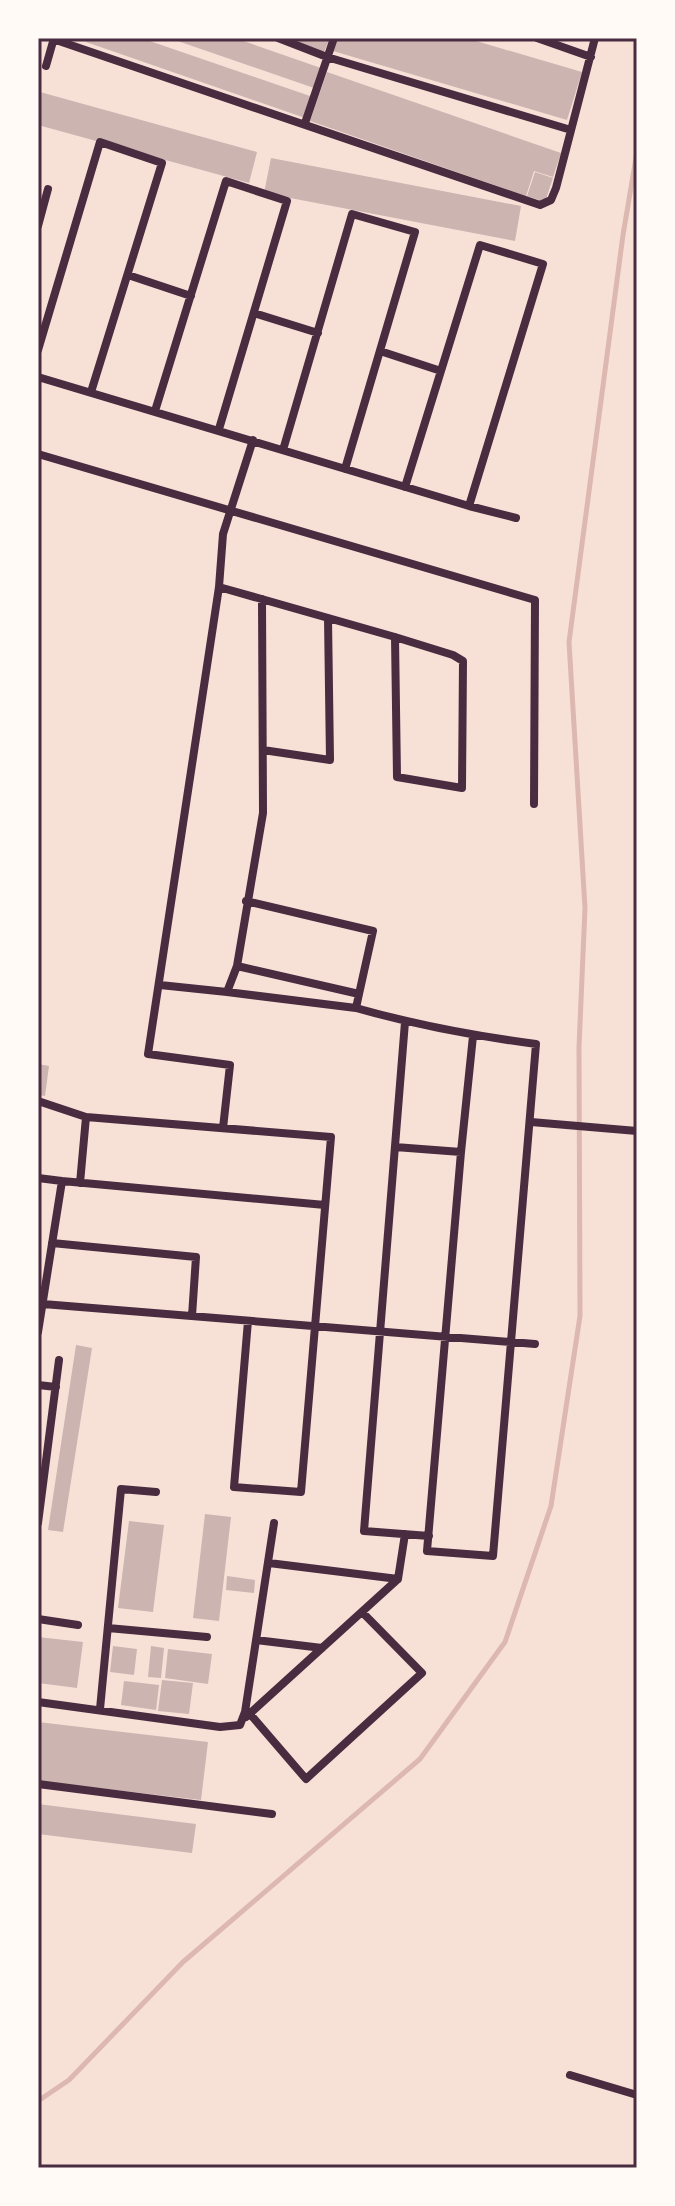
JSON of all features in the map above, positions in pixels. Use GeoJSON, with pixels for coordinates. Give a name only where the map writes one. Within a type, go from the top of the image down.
{"type":"FeatureCollection","features":[{"type":"Feature","properties":{"kind":"street"},"geometry":{"type":"LineString","coordinates":[[46,66],[54,38],[540,205],[551,200],[556,188],[595,38]]}},
{"type":"Feature","properties":{"kind":"street"},"geometry":{"type":"LineString","coordinates":[[278,38],[327,57],[571,130]]}},
{"type":"Feature","properties":{"kind":"street"},"geometry":{"type":"LineString","coordinates":[[305,123],[334,38]]}},
{"type":"Feature","properties":{"kind":"street"},"geometry":{"type":"LineString","coordinates":[[537,38],[591,57]]}},
{"type":"Feature","properties":{"kind":"street"},"geometry":{"type":"LineString","coordinates":[[38,350],[100,142],[162,163],[91,392]]}},
{"type":"Feature","properties":{"kind":"street"},"geometry":{"type":"LineString","coordinates":[[155,411],[226,181],[287,201],[219,429]]}},
{"type":"Feature","properties":{"kind":"street"},"geometry":{"type":"LineString","coordinates":[[38,226],[48,189]]}},
{"type":"Feature","properties":{"kind":"street"},"geometry":{"type":"LineString","coordinates":[[283,450],[352,214],[415,232],[345,469]]}},
{"type":"Feature","properties":{"kind":"street"},"geometry":{"type":"LineString","coordinates":[[405,487],[480,245],[543,264],[469,506]]}},
{"type":"Feature","properties":{"kind":"street"},"geometry":{"type":"LineString","coordinates":[[128,275],[191,296]]}},
{"type":"Feature","properties":{"kind":"street"},"geometry":{"type":"LineString","coordinates":[[254,313],[318,333]]}},
{"type":"Feature","properties":{"kind":"street"},"geometry":{"type":"LineString","coordinates":[[380,351],[441,371]]}},
{"type":"Feature","properties":{"kind":"street"},"geometry":{"type":"LineString","coordinates":[[38,377],[516,518]]}},
{"type":"Feature","properties":{"kind":"street"},"geometry":{"type":"LineString","coordinates":[[223,1128],[230,1065],[148,1054],[219,587],[223,534],[253,440]]}},
{"type":"Feature","properties":{"kind":"street"},"geometry":{"type":"LineString","coordinates":[[38,454],[535,600],[534,804]]}},
{"type":"Feature","properties":{"kind":"street"},"geometry":{"type":"LineString","coordinates":[[219,587],[395,637],[463,661],[462,788],[397,777],[395,637]]}},
{"type":"Feature","properties":{"kind":"street"},"geometry":{"type":"LineString","coordinates":[[227,992],[237,966],[263,813],[262,599]]}},
{"type":"Feature","properties":{"kind":"street"},"geometry":{"type":"LineString","coordinates":[[263,750],[330,760],[328,618]]}},
{"type":"Feature","properties":{"kind":"street"},"geometry":{"type":"LineString","coordinates":[[246,901],[373,931],[356,1008]]}},
{"type":"Feature","properties":{"kind":"street"},"geometry":{"type":"LineString","coordinates":[[237,966],[359,994]]}},
{"type":"Feature","properties":{"kind":"street"},"geometry":{"type":"LineString","coordinates":[[160,985],[356,1008],[473,1036],[536,1044],[493,1556],[427,1551],[473,1036]]}},
{"type":"Feature","properties":{"kind":"street"},"geometry":{"type":"LineString","coordinates":[[405,1022],[364,1531],[429,1536]]}},
{"type":"Feature","properties":{"kind":"street"},"geometry":{"type":"LineString","coordinates":[[38,1101],[86,1117],[331,1137],[301,1492],[234,1487],[248,1321]]}},
{"type":"Feature","properties":{"kind":"street"},"geometry":{"type":"LineString","coordinates":[[80,1183],[86,1117]]}},
{"type":"Feature","properties":{"kind":"street"},"geometry":{"type":"LineString","coordinates":[[531,1122],[637,1131]]}},
{"type":"Feature","properties":{"kind":"street"},"geometry":{"type":"LineString","coordinates":[[395,1147],[461,1152]]}},
{"type":"Feature","properties":{"kind":"street"},"geometry":{"type":"LineString","coordinates":[[38,1178],[325,1205]]}},
{"type":"Feature","properties":{"kind":"street"},"geometry":{"type":"LineString","coordinates":[[38,1332],[62,1181]]}},
{"type":"Feature","properties":{"kind":"street"},"geometry":{"type":"LineString","coordinates":[[52,1243],[196,1257],[192,1316]]}},
{"type":"Feature","properties":{"kind":"street"},"geometry":{"type":"LineString","coordinates":[[38,1260],[49,1262]]}},
{"type":"Feature","properties":{"kind":"street"},"geometry":{"type":"LineString","coordinates":[[43,1304],[535,1344]]}},
{"type":"Feature","properties":{"kind":"street"},"geometry":{"type":"LineString","coordinates":[[38,1523],[42,1464],[59,1360]]}},
{"type":"Feature","properties":{"kind":"street"},"geometry":{"type":"LineString","coordinates":[[38,1385],[56,1387]]}},
{"type":"Feature","properties":{"kind":"street"},"geometry":{"type":"LineString","coordinates":[[100,1709],[121,1489],[156,1492]]}},
{"type":"Feature","properties":{"kind":"street"},"geometry":{"type":"LineString","coordinates":[[246,1717],[274,1523]]}},
{"type":"Feature","properties":{"kind":"street"},"geometry":{"type":"LineString","coordinates":[[38,1702],[220,1727],[240,1725],[398,1579],[405,1534]]}},
{"type":"Feature","properties":{"kind":"street"},"geometry":{"type":"LineString","coordinates":[[269,1563],[398,1579]]}},
{"type":"Feature","properties":{"kind":"street"},"geometry":{"type":"LineString","coordinates":[[246,1717],[306,1779],[422,1673],[362,1612]]}},
{"type":"Feature","properties":{"kind":"street"},"geometry":{"type":"LineString","coordinates":[[38,1619],[78,1625]]}},
{"type":"Feature","properties":{"kind":"street"},"geometry":{"type":"LineString","coordinates":[[108,1628],[207,1637]]}},
{"type":"Feature","properties":{"kind":"street"},"geometry":{"type":"LineString","coordinates":[[256,1640],[322,1648]]}},
{"type":"Feature","properties":{"kind":"street"},"geometry":{"type":"LineString","coordinates":[[38,1784],[272,1814]]}},
{"type":"Feature","properties":{"kind":"street"},"geometry":{"type":"LineString","coordinates":[[570,2075],[637,2095]]}},
{"type":"Feature","properties":{"kind":"building"},"geometry":{"type":"Polygon","coordinates":[[[87,38],[141,38],[313,97],[305,118],[86,42],[87,38]]]}},
{"type":"Feature","properties":{"kind":"building"},"geometry":{"type":"Polygon","coordinates":[[[169,38],[235,38],[321,68],[314,88],[169,38]]]}},
{"type":"Feature","properties":{"kind":"building"},"geometry":{"type":"Polygon","coordinates":[[[288,38],[330,38],[324,52],[288,38]]]}},
{"type":"Feature","properties":{"kind":"building"},"geometry":{"type":"Polygon","coordinates":[[[337,38],[466,38],[582,72],[567,120],[333,51],[337,38]]]}},
{"type":"Feature","properties":{"kind":"building"},"geometry":{"type":"Polygon","coordinates":[[[327,72],[561,153],[553,177],[534,171],[526,196],[310,121],[327,72]]]}},
{"type":"Feature","properties":{"kind":"building"},"geometry":{"type":"Polygon","coordinates":[[[40,92],[257,152],[249,183],[38,125],[40,92]]]}},
{"type":"Feature","properties":{"kind":"building"},"geometry":{"type":"Polygon","coordinates":[[[271,158],[521,206],[515,241],[264,193],[271,158]]]}},
{"type":"Feature","properties":{"kind":"building"},"geometry":{"type":"Polygon","coordinates":[[[535,172],[553,178],[545,202],[527,196],[535,172]]]}},
{"type":"Feature","properties":{"kind":"building"},"geometry":{"type":"Polygon","coordinates":[[[38,1064],[49,1066],[45,1096],[38,1095],[38,1064]]]}},
{"type":"Feature","properties":{"kind":"building"},"geometry":{"type":"Polygon","coordinates":[[[76,1345],[92,1348],[63,1532],[48,1530],[76,1345]]]}},
{"type":"Feature","properties":{"kind":"building"},"geometry":{"type":"Polygon","coordinates":[[[205,1514],[231,1517],[219,1621],[193,1618],[205,1514]]]}},
{"type":"Feature","properties":{"kind":"building"},"geometry":{"type":"Polygon","coordinates":[[[129,1521],[164,1525],[153,1612],[118,1608],[129,1521]]]}},
{"type":"Feature","properties":{"kind":"building"},"geometry":{"type":"Polygon","coordinates":[[[227,1576],[255,1580],[254,1593],[226,1590],[227,1576]]]}},
{"type":"Feature","properties":{"kind":"building"},"geometry":{"type":"Polygon","coordinates":[[[38,1637],[83,1642],[77,1688],[38,1683],[38,1637]]]}},
{"type":"Feature","properties":{"kind":"building"},"geometry":{"type":"Polygon","coordinates":[[[113,1646],[137,1649],[134,1675],[110,1672],[113,1646]]]}},
{"type":"Feature","properties":{"kind":"building"},"geometry":{"type":"Polygon","coordinates":[[[151,1646],[164,1648],[161,1678],[148,1677],[151,1646]]]}},
{"type":"Feature","properties":{"kind":"building"},"geometry":{"type":"Polygon","coordinates":[[[168,1649],[212,1654],[208,1684],[165,1678],[168,1649]]]}},
{"type":"Feature","properties":{"kind":"building"},"geometry":{"type":"Polygon","coordinates":[[[162,1680],[193,1683],[189,1714],[158,1711],[162,1680]]]}},
{"type":"Feature","properties":{"kind":"building"},"geometry":{"type":"Polygon","coordinates":[[[124,1681],[159,1685],[156,1710],[121,1705],[124,1681]]]}},
{"type":"Feature","properties":{"kind":"building"},"geometry":{"type":"Polygon","coordinates":[[[38,1722],[208,1742],[201,1800],[38,1781],[38,1722]]]}},
{"type":"Feature","properties":{"kind":"building"},"geometry":{"type":"Polygon","coordinates":[[[38,1804],[196,1824],[192,1853],[38,1834],[38,1804]]]}},
{"type":"Feature","properties":{"kind":"waterway"},"geometry":{"type":"LineString","coordinates":[[38,2101],[69,2080],[183,1962],[420,1759],[505,1642],[551,1506],[580,1316],[579,1047],[585,908],[569,642],[623,235],[637,152]]}}]}
